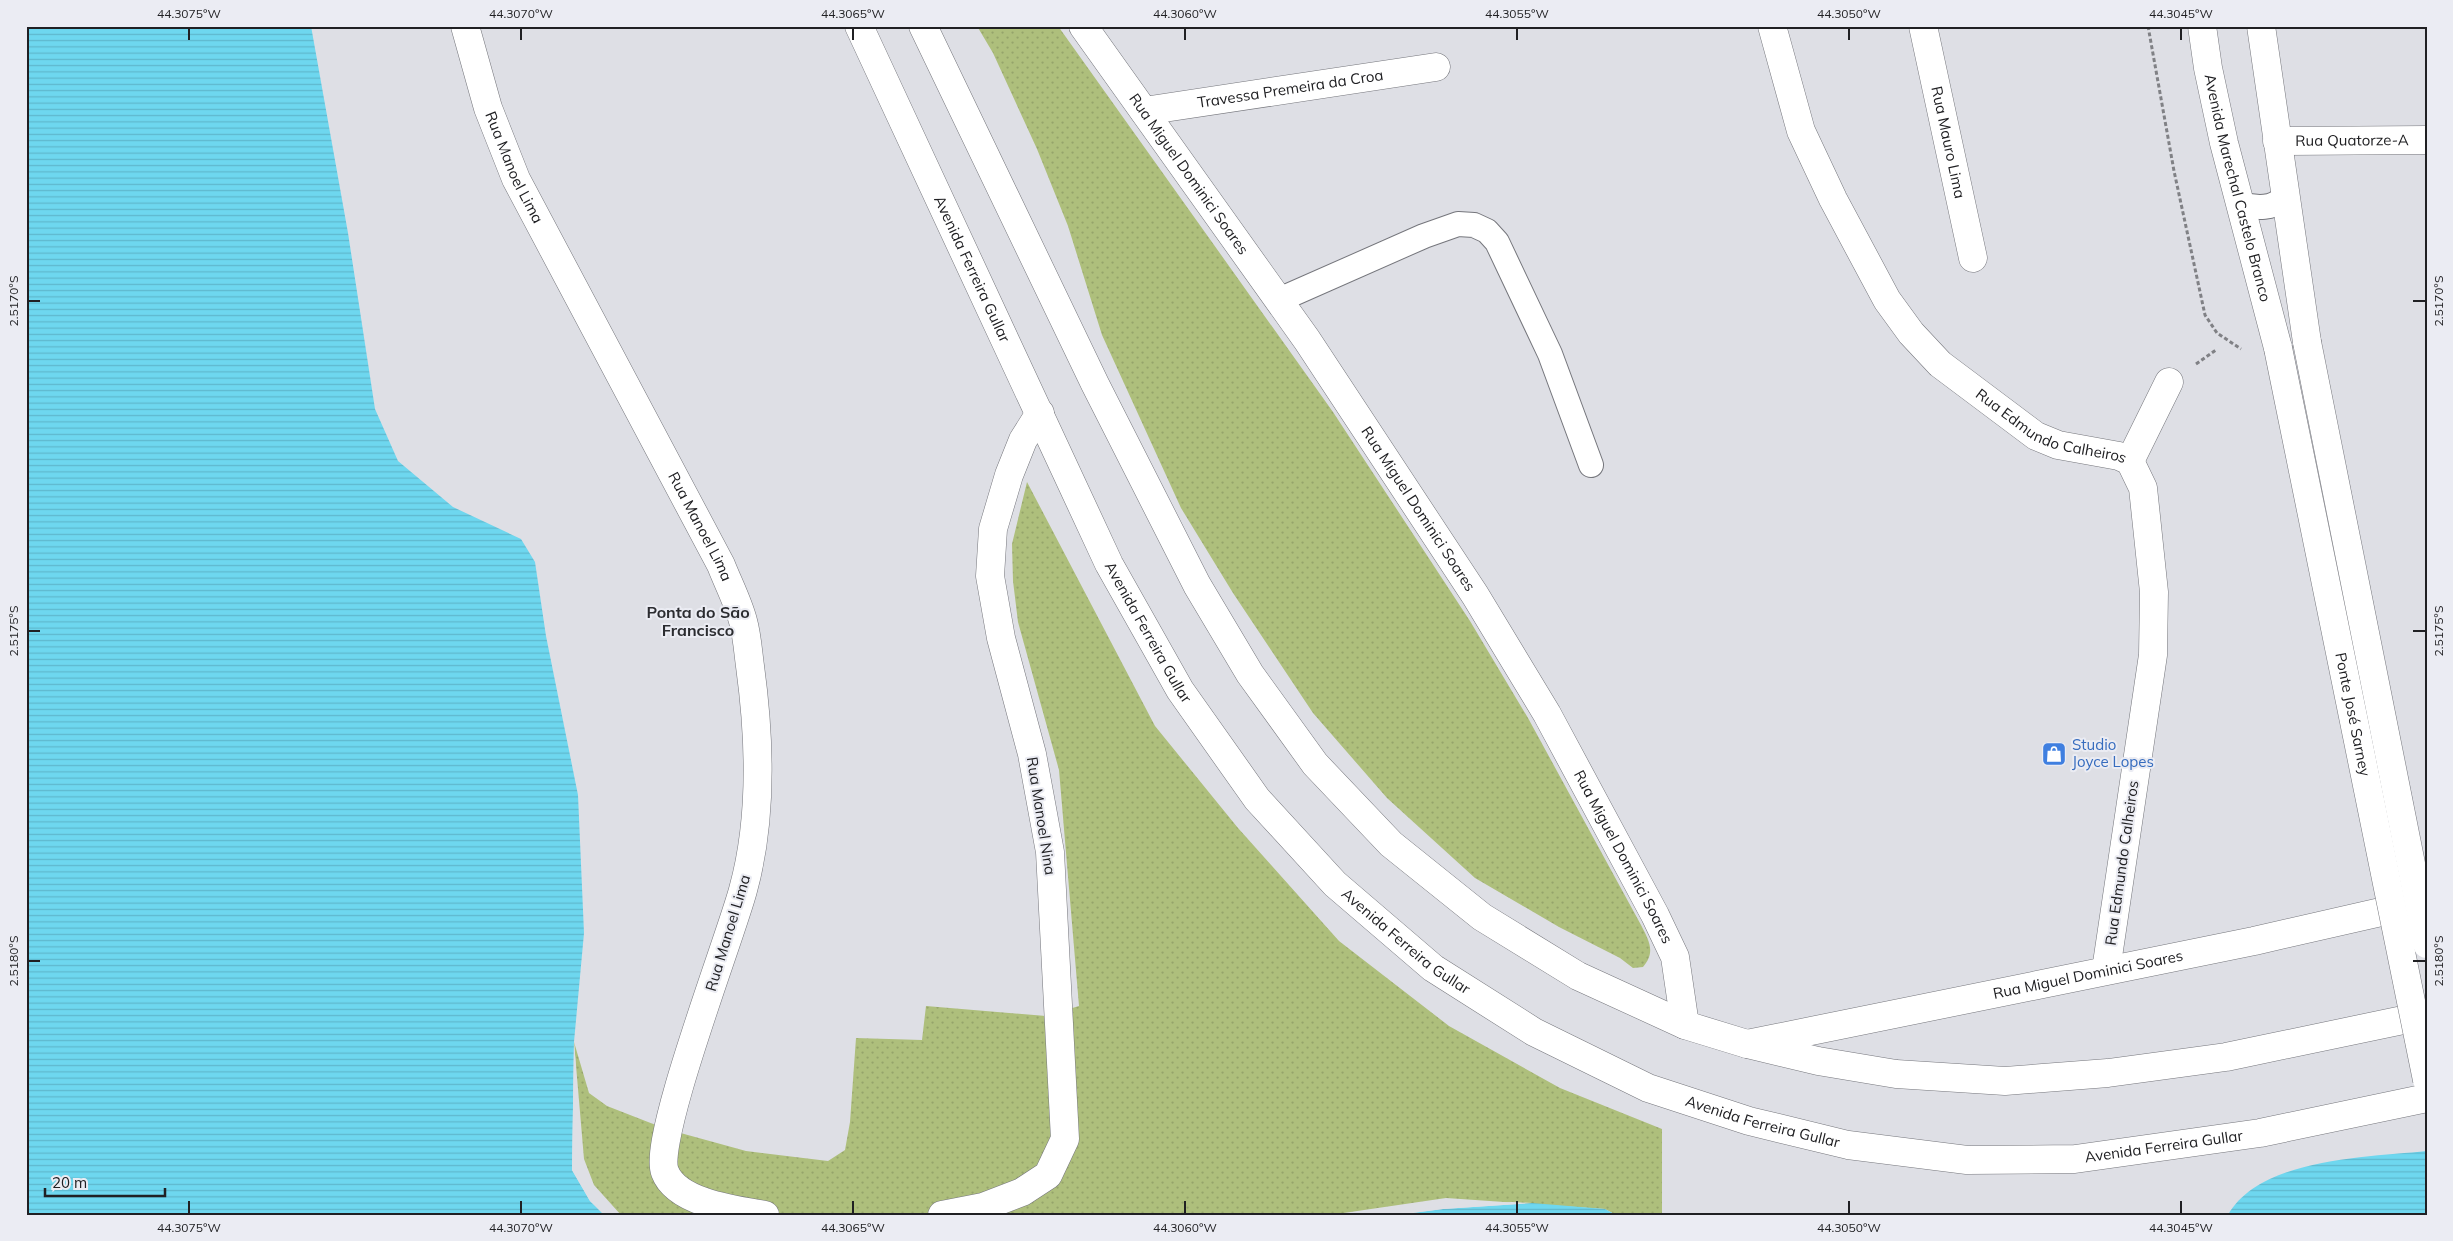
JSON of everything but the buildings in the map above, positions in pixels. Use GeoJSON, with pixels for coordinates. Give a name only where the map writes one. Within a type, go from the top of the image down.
{"type":"FeatureCollection","features":[{"type":"Feature","properties":{"kind":"main road","name":"Rua Manoel Lima"},"geometry":{"type":"LineString","coordinates":[[465,26],[488,108],[516,179],[721,565],[744,621],[756,710],[758,809],[744,889],[678,1090],[664,1153],[664,1171],[674,1186],[691,1198],[738,1211],[764,1215]]}},
{"type":"Feature","properties":{"kind":"main road","name":"Avenida Ferreira Gullar"},"geometry":{"type":"LineString","coordinates":[[859,26],[1109,564],[1180,690],[1257,799],[1335,884],[1434,968],[1542,1037],[1648,1088],[1749,1121],[1848,1145],[1967,1160],[2085,1157],[2260,1134],[2427,1098]]}},
{"type":"Feature","properties":{"kind":"main road"},"geometry":{"type":"LineString","coordinates":[[923,26],[1095,384],[1197,586],[1250,674],[1315,764],[1391,844],[1482,917],[1578,976],[1685,1025],[1747,1044],[1818,1062],[1896,1074],[2004,1081],[2108,1073],[2226,1057],[2427,1015]]}},
{"type":"Feature","properties":{"kind":"main road","name":"Rua Miguel Dominici Soares"},"geometry":{"type":"LineString","coordinates":[[1083,26],[1279,300],[1412,497],[1475,595],[1547,714],[1655,915],[1674,956],[1685,1025]]}},
{"type":"Feature","properties":{"kind":"main road","name":"Rua Edmundo Calheiros"},"geometry":{"type":"LineString","coordinates":[[1772,26],[1801,130],[1809,148],[1833,199],[1887,300],[1911,333],[1940,364],[1967,387],[2036,436],[2058,445],[2119,456],[2130,461],[2143,488],[2154,592],[2153,655],[2106,970]]}},
{"type":"Feature","properties":{"kind":"main road","name":"Rua Mauro Lima"},"geometry":{"type":"LineString","coordinates":[[1923,26],[1973,258]]}},
{"type":"Feature","properties":{"kind":"main road","name":"Avenida Marechal Castelo Branco"},"geometry":{"type":"LineString","coordinates":[[2202,26],[2208,68],[2278,348]]}},
{"type":"Feature","properties":{"kind":"main road"},"geometry":{"type":"LineString","coordinates":[[2261,26],[2284,196]]}},
{"type":"Feature","properties":{"kind":"main road","name":"Travessa Premeira da Croa"},"geometry":{"type":"LineString","coordinates":[[1144,111],[1436,67]]}},
{"type":"Feature","properties":{"kind":"main road","name":"Rua Quatorze-A"},"geometry":{"type":"LineString","coordinates":[[2278,141],[2427,140]]}},
{"type":"Feature","properties":{"kind":"main road","name":"Ponte José Sarney"},"geometry":{"type":"LineString","coordinates":[[2284,196],[2307,342],[2427,944]]}},
{"type":"Feature","properties":{"kind":"main road","name":"Ponte José Sarney"},"geometry":{"type":"LineString","coordinates":[[2278,348],[2427,1080]]}},
{"type":"Feature","properties":{"kind":"main road"},"geometry":{"type":"LineString","coordinates":[[2130,461],[2169,382]]}},
{"type":"Feature","properties":{"kind":"main road","name":"Rua Manoel Nina"},"geometry":{"type":"LineString","coordinates":[[942,1215],[983,1207],[1022,1192],[1048,1175],[1065,1139],[1050,852],[1032,754],[1000,638],[990,576],[993,529],[1008,474],[1023,440],[1040,413]]}},
{"type":"Feature","properties":{"kind":"main road","name":"Rua Miguel Dominici Soares"},"geometry":{"type":"LineString","coordinates":[[1747,1044],[2254,941],[2427,902]]}},
{"type":"Feature","properties":{"kind":"lane"},"geometry":{"type":"LineString","coordinates":[[2241,204],[2252,207],[2273,205],[2284,196]]}},
{"type":"Feature","properties":{"kind":"lane"},"geometry":{"type":"LineString","coordinates":[[1279,300],[1424,236],[1458,224],[1474,225],[1487,231],[1497,242],[1550,354],[1591,465]]}},
{"type":"Feature","properties":{"kind":"path"},"geometry":{"type":"LineString","coordinates":[[2148,26],[2174,172],[2205,315],[2217,333],[2241,350]]}},
{"type":"Feature","properties":{"kind":"green space"},"geometry":{"type":"Polygon","coordinates":[[[977,26],[1058,26],[1333,412],[1470,621],[1528,718],[1647,936],[1650,951],[1647,962],[1643,967],[1633,968],[1620,958],[1559,927],[1475,878],[1387,798],[1313,713],[1233,593],[1181,508],[1102,335],[1068,226],[1037,149],[993,53],[977,26]]]}},
{"type":"Feature","properties":{"kind":"green space"},"geometry":{"type":"Polygon","coordinates":[[[1027,482],[1155,726],[1238,828],[1339,941],[1449,1026],[1560,1088],[1662,1129],[1662,1215],[1616,1215],[1605,1209],[1446,1198],[1330,1215],[621,1215],[594,1185],[584,1159],[574,1042],[589,1093],[607,1106],[666,1129],[746,1151],[828,1161],[845,1150],[850,1122],[856,1038],[922,1040],[926,1006],[1046,1016],[1079,1006],[1059,770],[1018,622],[1013,581],[1012,544],[1027,482]]]}},
{"type":"Feature","properties":{"kind":"water"},"geometry":{"type":"Polygon","coordinates":[[[26,26],[311,26],[348,233],[375,409],[398,461],[453,507],[521,539],[535,562],[546,636],[578,795],[584,933],[574,1042],[572,1170],[590,1201],[604,1215],[26,1215],[26,26]]]}},
{"type":"Feature","properties":{"kind":"water"},"geometry":{"type":"Polygon","coordinates":[[[2427,1151],[2427,1215],[2228,1215],[2243,1196],[2264,1182],[2290,1171],[2347,1159],[2427,1151]]]}},
{"type":"Feature","properties":{"kind":"water"},"geometry":{"type":"Polygon","coordinates":[[[1532,1203],[1605,1209],[1616,1215],[1398,1215],[1443,1209],[1532,1203]]]}},
{"type":"Feature","properties":{"kind":"pier"},"geometry":{"type":"Polygon","coordinates":[[[574,1042],[576,1068],[575,1170],[592,1200],[606,1215],[590,1201],[572,1170],[574,1042]]]}},
{"type":"Feature","properties":{"kind":"pier"},"geometry":{"type":"Polygon","coordinates":[[[1512,1202],[1532,1203],[1443,1209],[1395,1215],[1398,1212],[1443,1206],[1512,1202]]]}},
{"type":"Feature","properties":{"kind":"place","name":"Studio Joyce Lopes"},"geometry":{"type":"Point","coordinates":[2054,754]}},
{"type":"Feature","properties":{"kind":"district","name":"Ponta do São Francisco"},"geometry":{"type":"Point","coordinates":[698,621]}}]}
